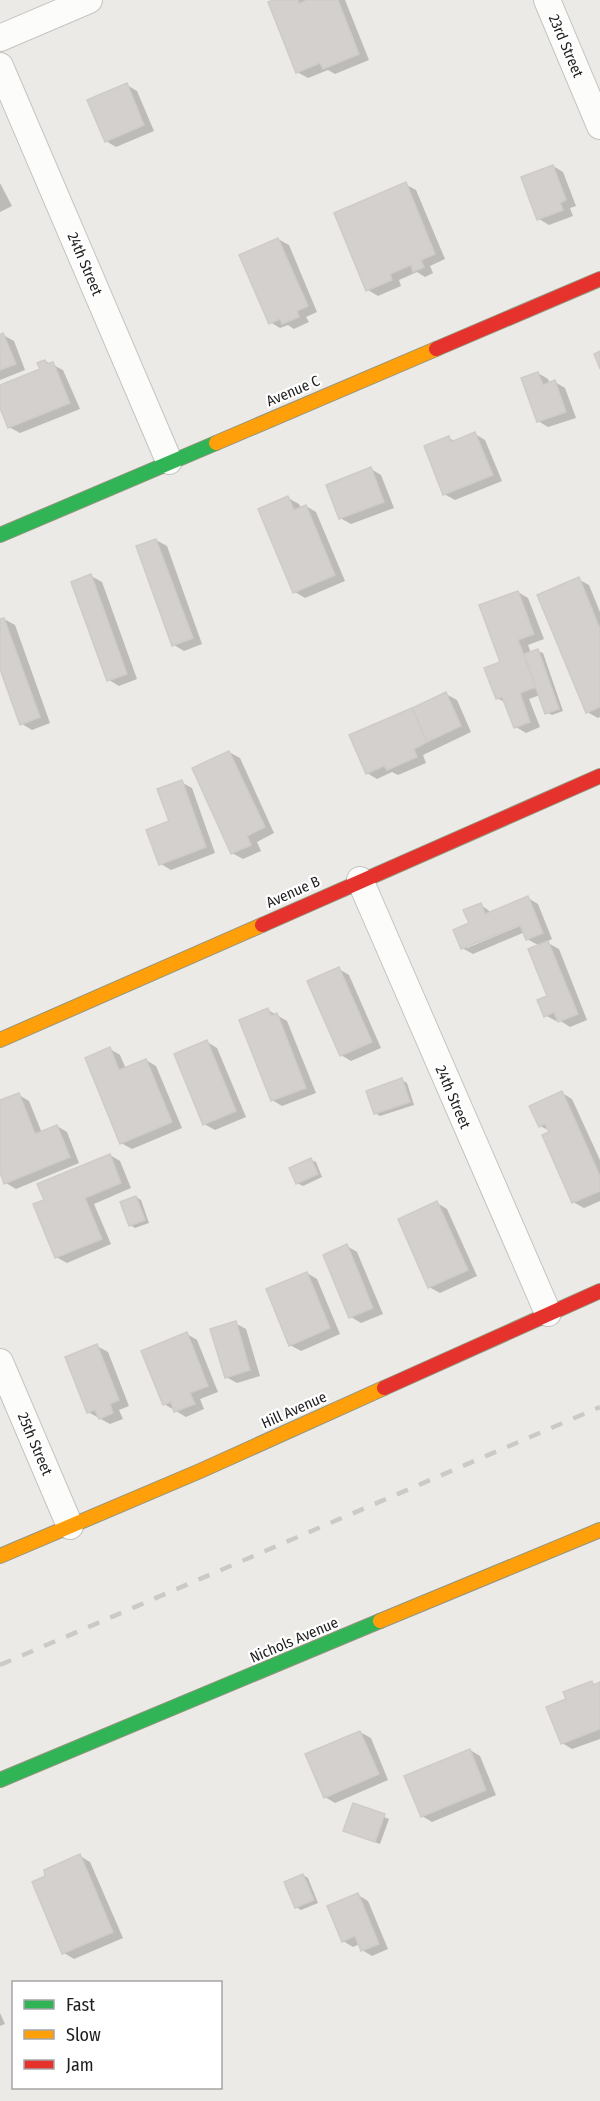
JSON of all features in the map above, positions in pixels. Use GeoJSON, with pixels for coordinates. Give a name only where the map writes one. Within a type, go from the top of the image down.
{"type":"FeatureCollection","features":[{"type":"Feature","properties":{"kind":"street"},"geometry":{"type":"LineString","coordinates":[[0,38],[89,0]]}},
{"type":"Feature","properties":{"kind":"street","name":"23rd Street"},"geometry":{"type":"LineString","coordinates":[[547,0],[600,126]]}},
{"type":"Feature","properties":{"kind":"street","name":"24th Street"},"geometry":{"type":"LineString","coordinates":[[0,66],[170,461]]}},
{"type":"Feature","properties":{"kind":"street","name":"Avenue C"},"geometry":{"type":"LineString","coordinates":[[0,535],[600,279]]}},
{"type":"Feature","properties":{"kind":"street","name":"Avenue B"},"geometry":{"type":"LineString","coordinates":[[0,1040],[600,776]]}},
{"type":"Feature","properties":{"kind":"street","name":"24th Street"},"geometry":{"type":"LineString","coordinates":[[360,880],[548,1313]]}},
{"type":"Feature","properties":{"kind":"street","name":"Hill Avenue"},"geometry":{"type":"LineString","coordinates":[[0,1556],[200,1471],[600,1291]]}},
{"type":"Feature","properties":{"kind":"street","name":"25th Street"},"geometry":{"type":"LineString","coordinates":[[0,1362],[70,1526]]}},
{"type":"Feature","properties":{"kind":"street","name":"Nichols Avenue"},"geometry":{"type":"LineString","coordinates":[[0,1780],[600,1530]]}},
{"type":"Feature","properties":{"kind":"building"},"geometry":{"type":"Polygon","coordinates":[[[298,0],[299,4],[307,0],[338,0],[359,54],[323,69],[320,63],[296,73],[268,2],[298,0]]]}},
{"type":"Feature","properties":{"kind":"building"},"geometry":{"type":"Polygon","coordinates":[[[127,83],[144,125],[105,142],[87,100],[127,83]]]}},
{"type":"Feature","properties":{"kind":"building"},"geometry":{"type":"Polygon","coordinates":[[[553,165],[566,200],[560,203],[563,210],[537,220],[521,177],[553,165]]]}},
{"type":"Feature","properties":{"kind":"building"},"geometry":{"type":"Polygon","coordinates":[[[406,182],[435,254],[421,260],[424,267],[413,272],[411,265],[390,274],[392,280],[366,291],[334,213],[406,182]]]}},
{"type":"Feature","properties":{"kind":"building"},"geometry":{"type":"Polygon","coordinates":[[[278,238],[308,306],[297,311],[299,317],[282,324],[280,319],[269,324],[239,255],[278,238]]]}},
{"type":"Feature","properties":{"kind":"building"},"geometry":{"type":"Polygon","coordinates":[[[3,333],[16,364],[0,370],[0,335],[3,333]]]}},
{"type":"Feature","properties":{"kind":"building"},"geometry":{"type":"Polygon","coordinates":[[[600,351],[600,369],[594,354],[600,351]]]}},
{"type":"Feature","properties":{"kind":"building"},"geometry":{"type":"Polygon","coordinates":[[[45,360],[47,364],[53,362],[70,403],[8,428],[0,408],[0,385],[40,369],[37,363],[45,360]]]}},
{"type":"Feature","properties":{"kind":"building"},"geometry":{"type":"Polygon","coordinates":[[[538,372],[543,385],[555,380],[566,412],[537,422],[521,378],[538,372]]]}},
{"type":"Feature","properties":{"kind":"building"},"geometry":{"type":"Polygon","coordinates":[[[475,432],[493,475],[443,495],[424,446],[449,436],[451,442],[475,432]]]}},
{"type":"Feature","properties":{"kind":"building"},"geometry":{"type":"Polygon","coordinates":[[[371,467],[384,502],[339,519],[326,485],[371,467]]]}},
{"type":"Feature","properties":{"kind":"building"},"geometry":{"type":"Polygon","coordinates":[[[288,496],[294,510],[306,505],[335,575],[293,593],[258,509],[288,496]]]}},
{"type":"Feature","properties":{"kind":"building"},"geometry":{"type":"Polygon","coordinates":[[[156,539],[193,638],[172,646],[136,546],[156,539]]]}},
{"type":"Feature","properties":{"kind":"building"},"geometry":{"type":"Polygon","coordinates":[[[91,574],[127,674],[107,681],[71,582],[91,574]]]}},
{"type":"Feature","properties":{"kind":"building"},"geometry":{"type":"Polygon","coordinates":[[[579,577],[600,629],[600,707],[586,713],[537,595],[579,577]]]}},
{"type":"Feature","properties":{"kind":"building"},"geometry":{"type":"Polygon","coordinates":[[[518,591],[534,634],[518,640],[536,687],[520,693],[530,722],[514,728],[502,697],[496,699],[484,668],[500,662],[479,605],[518,591]]]}},
{"type":"Feature","properties":{"kind":"building"},"geometry":{"type":"Polygon","coordinates":[[[4,618],[40,717],[20,725],[0,669],[0,619],[4,618]]]}},
{"type":"Feature","properties":{"kind":"building"},"geometry":{"type":"Polygon","coordinates":[[[538,649],[559,709],[545,714],[524,654],[538,649]]]}},
{"type":"Feature","properties":{"kind":"building"},"geometry":{"type":"Polygon","coordinates":[[[446,692],[461,726],[427,742],[412,708],[446,692]]]}},
{"type":"Feature","properties":{"kind":"building"},"geometry":{"type":"Polygon","coordinates":[[[412,708],[427,742],[414,749],[417,757],[387,770],[384,766],[366,774],[349,735],[412,708]]]}},
{"type":"Feature","properties":{"kind":"building"},"geometry":{"type":"Polygon","coordinates":[[[229,751],[265,827],[247,836],[251,845],[231,854],[192,768],[229,751]]]}},
{"type":"Feature","properties":{"kind":"building"},"geometry":{"type":"Polygon","coordinates":[[[182,780],[206,847],[159,865],[146,830],[169,821],[157,789],[182,780]]]}},
{"type":"Feature","properties":{"kind":"building"},"geometry":{"type":"Polygon","coordinates":[[[528,896],[543,933],[526,940],[520,925],[461,949],[453,930],[469,923],[463,910],[481,903],[485,914],[528,896]]]}},
{"type":"Feature","properties":{"kind":"building"},"geometry":{"type":"Polygon","coordinates":[[[548,941],[578,1014],[558,1022],[554,1012],[544,1017],[537,1000],[547,996],[528,949],[548,941]]]}},
{"type":"Feature","properties":{"kind":"building"},"geometry":{"type":"Polygon","coordinates":[[[339,967],[372,1042],[340,1056],[307,981],[339,967]]]}},
{"type":"Feature","properties":{"kind":"building"},"geometry":{"type":"Polygon","coordinates":[[[268,1008],[271,1016],[277,1013],[306,1088],[271,1101],[239,1020],[268,1008]]]}},
{"type":"Feature","properties":{"kind":"building"},"geometry":{"type":"Polygon","coordinates":[[[207,1040],[236,1111],[203,1125],[174,1054],[207,1040]]]}},
{"type":"Feature","properties":{"kind":"building"},"geometry":{"type":"Polygon","coordinates":[[[110,1047],[119,1070],[146,1059],[172,1122],[120,1144],[85,1058],[110,1047]]]}},
{"type":"Feature","properties":{"kind":"building"},"geometry":{"type":"Polygon","coordinates":[[[402,1078],[410,1102],[374,1114],[366,1091],[402,1078]]]}},
{"type":"Feature","properties":{"kind":"building"},"geometry":{"type":"Polygon","coordinates":[[[562,1091],[600,1176],[600,1191],[572,1203],[542,1135],[549,1132],[545,1124],[539,1127],[529,1106],[562,1091]]]}},
{"type":"Feature","properties":{"kind":"building"},"geometry":{"type":"Polygon","coordinates":[[[19,1093],[35,1134],[57,1125],[70,1157],[4,1184],[0,1172],[0,1100],[19,1093]]]}},
{"type":"Feature","properties":{"kind":"building"},"geometry":{"type":"Polygon","coordinates":[[[110,1154],[121,1183],[85,1198],[102,1239],[55,1258],[33,1204],[44,1200],[37,1184],[110,1154]]]}},
{"type":"Feature","properties":{"kind":"building"},"geometry":{"type":"Polygon","coordinates":[[[311,1158],[318,1174],[296,1184],[289,1168],[311,1158]]]}},
{"type":"Feature","properties":{"kind":"building"},"geometry":{"type":"Polygon","coordinates":[[[136,1196],[145,1220],[129,1226],[120,1202],[136,1196]]]}},
{"type":"Feature","properties":{"kind":"building"},"geometry":{"type":"Polygon","coordinates":[[[437,1201],[468,1270],[428,1288],[398,1219],[437,1201]]]}},
{"type":"Feature","properties":{"kind":"building"},"geometry":{"type":"Polygon","coordinates":[[[347,1244],[373,1308],[349,1318],[323,1255],[347,1244]]]}},
{"type":"Feature","properties":{"kind":"building"},"geometry":{"type":"Polygon","coordinates":[[[307,1272],[330,1328],[289,1346],[266,1289],[307,1272]]]}},
{"type":"Feature","properties":{"kind":"building"},"geometry":{"type":"Polygon","coordinates":[[[236,1321],[250,1370],[225,1378],[210,1329],[236,1321]]]}},
{"type":"Feature","properties":{"kind":"building"},"geometry":{"type":"Polygon","coordinates":[[[187,1332],[208,1386],[190,1393],[195,1404],[174,1412],[171,1402],[163,1405],[141,1351],[187,1332]]]}},
{"type":"Feature","properties":{"kind":"building"},"geometry":{"type":"Polygon","coordinates":[[[97,1344],[119,1400],[110,1404],[113,1413],[99,1419],[95,1410],[87,1413],[65,1357],[97,1344]]]}},
{"type":"Feature","properties":{"kind":"building"},"geometry":{"type":"Polygon","coordinates":[[[592,1681],[593,1685],[600,1682],[600,1729],[561,1744],[546,1707],[566,1699],[563,1692],[592,1681]]]}},
{"type":"Feature","properties":{"kind":"building"},"geometry":{"type":"Polygon","coordinates":[[[360,1731],[379,1774],[324,1798],[305,1754],[360,1731]]]}},
{"type":"Feature","properties":{"kind":"building"},"geometry":{"type":"Polygon","coordinates":[[[470,1749],[486,1790],[421,1817],[404,1776],[470,1749]]]}},
{"type":"Feature","properties":{"kind":"building"},"geometry":{"type":"Polygon","coordinates":[[[353,1803],[385,1814],[375,1842],[343,1831],[353,1803]]]}},
{"type":"Feature","properties":{"kind":"building"},"geometry":{"type":"Polygon","coordinates":[[[80,1854],[113,1932],[62,1954],[32,1882],[45,1876],[44,1870],[80,1854]]]}},
{"type":"Feature","properties":{"kind":"building"},"geometry":{"type":"Polygon","coordinates":[[[303,1874],[314,1900],[295,1908],[284,1882],[303,1874]]]}},
{"type":"Feature","properties":{"kind":"building"},"geometry":{"type":"Polygon","coordinates":[[[358,1893],[379,1944],[361,1951],[355,1936],[342,1942],[327,1906],[358,1893]]]}},
{"type":"Feature","properties":{"kind":"railway"},"geometry":{"type":"LineString","coordinates":[[0,1665],[600,1407]]}},
{"type":"Feature","properties":{"kind":"traffic: fast"},"geometry":{"type":"LineString","coordinates":[[0,535],[216,443]]}},
{"type":"Feature","properties":{"kind":"traffic: fast"},"geometry":{"type":"LineString","coordinates":[[0,1780],[380,1621]]}},
{"type":"Feature","properties":{"kind":"traffic: slow"},"geometry":{"type":"LineString","coordinates":[[216,443],[436,349]]}},
{"type":"Feature","properties":{"kind":"traffic: slow"},"geometry":{"type":"LineString","coordinates":[[0,1040],[262,925]]}},
{"type":"Feature","properties":{"kind":"traffic: slow"},"geometry":{"type":"LineString","coordinates":[[0,1556],[200,1471],[384,1388]]}},
{"type":"Feature","properties":{"kind":"traffic: slow"},"geometry":{"type":"LineString","coordinates":[[380,1621],[600,1530]]}},
{"type":"Feature","properties":{"kind":"traffic: jam"},"geometry":{"type":"LineString","coordinates":[[436,349],[600,279]]}},
{"type":"Feature","properties":{"kind":"traffic: jam"},"geometry":{"type":"LineString","coordinates":[[262,925],[600,776]]}},
{"type":"Feature","properties":{"kind":"traffic: jam"},"geometry":{"type":"LineString","coordinates":[[384,1388],[600,1291]]}}]}
